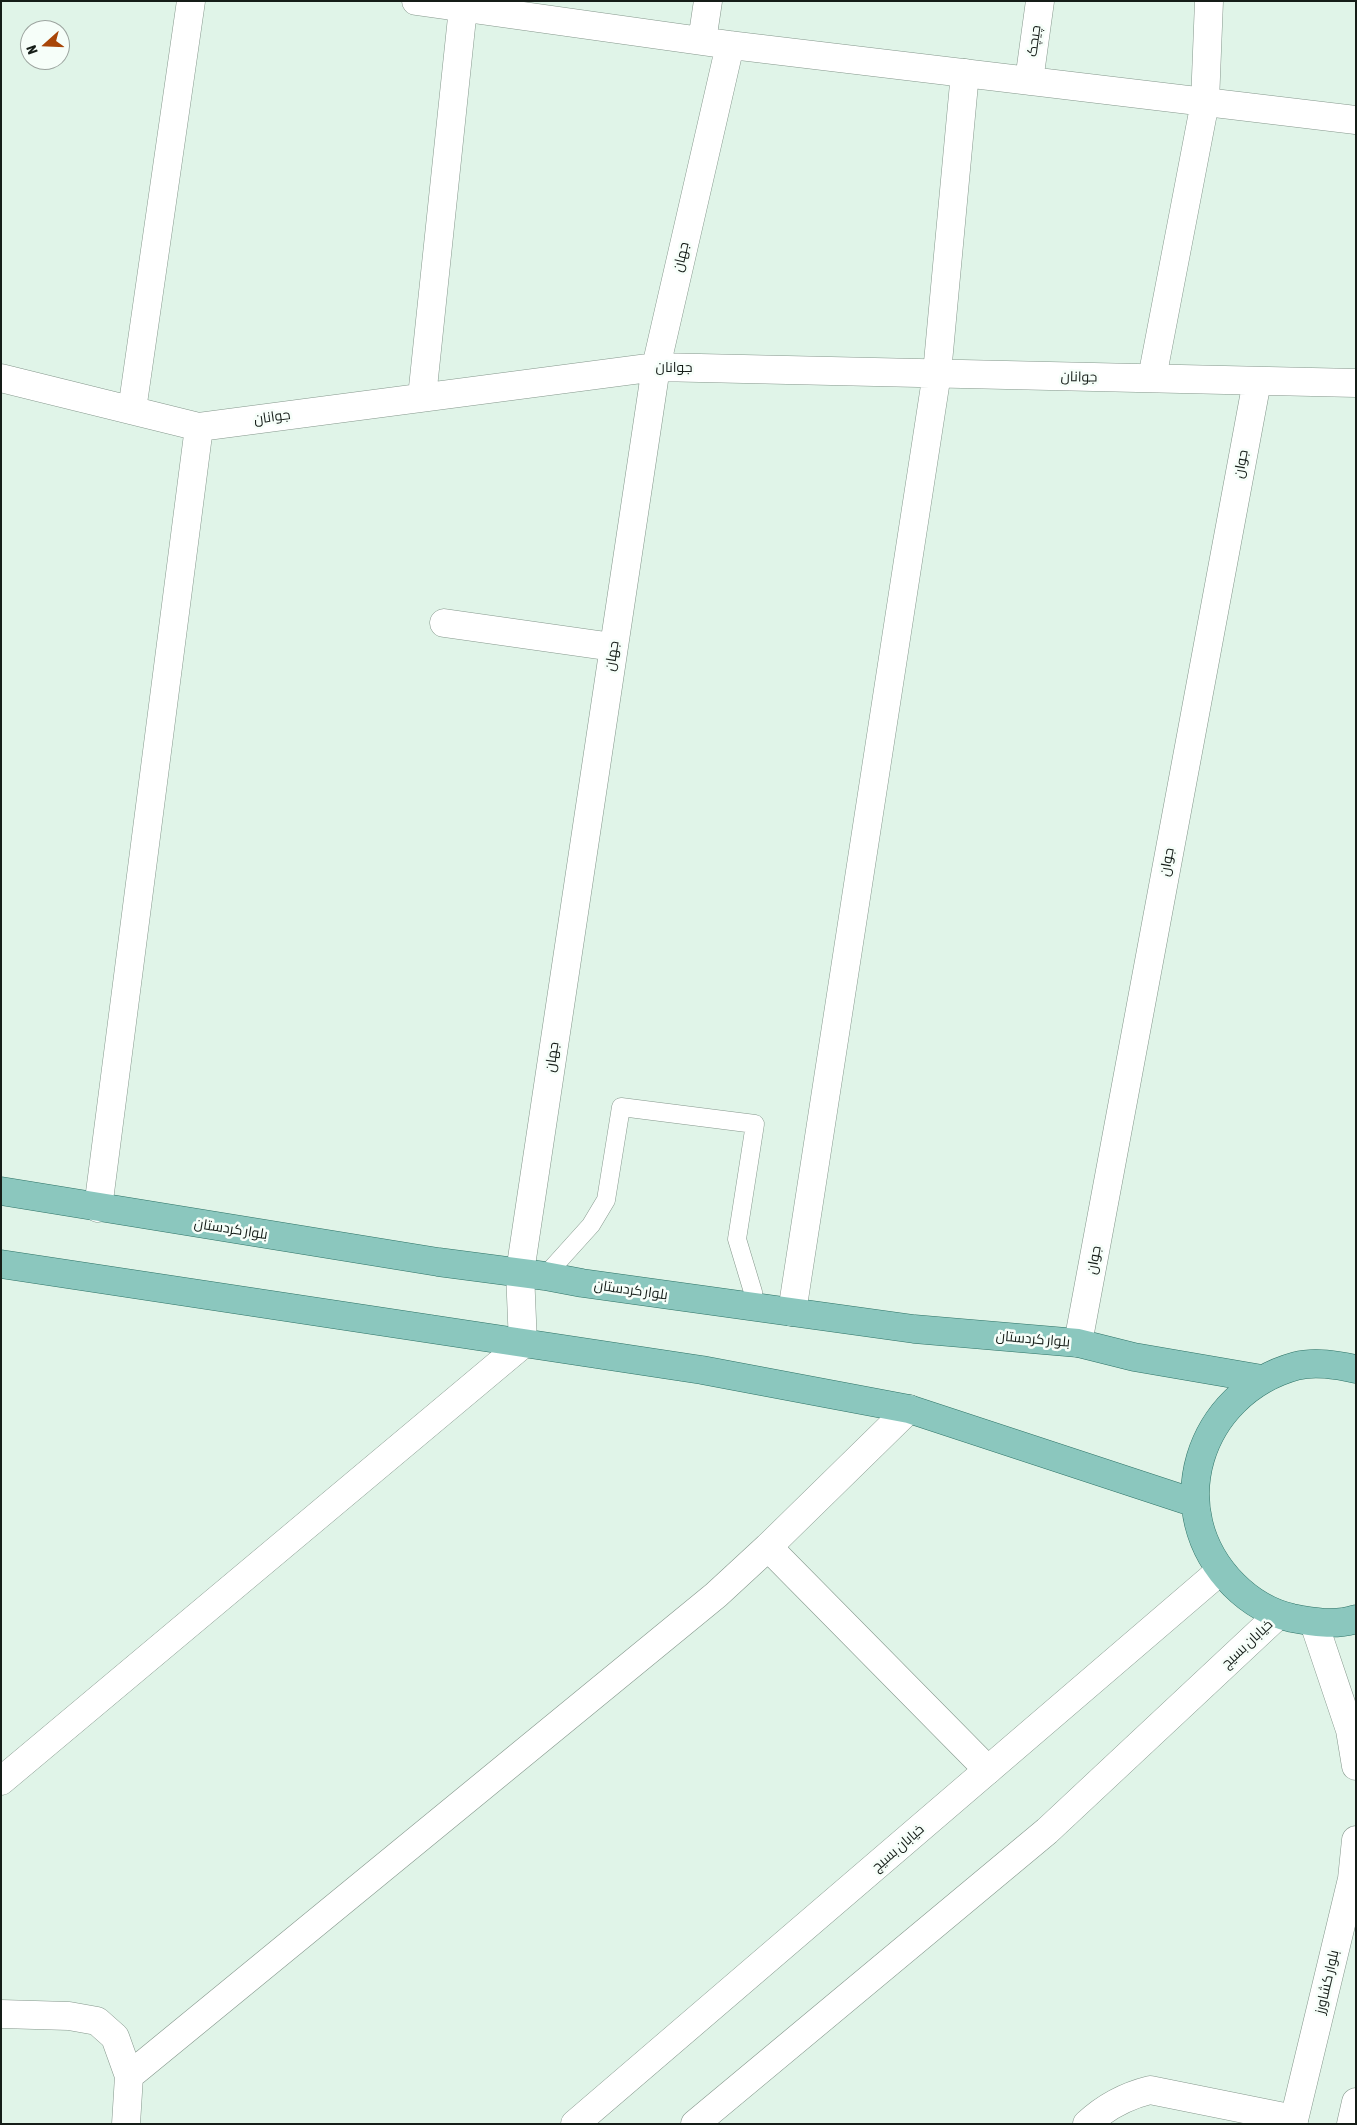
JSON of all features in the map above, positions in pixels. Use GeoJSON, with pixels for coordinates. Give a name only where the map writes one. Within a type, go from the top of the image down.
{"type":"FeatureCollection","features":[{"type":"Feature","properties":{"kind":"main road","name":"بلوار کردستان"},"geometry":{"type":"LineString","coordinates":[[1,1191],[438,1262],[532,1274],[582,1283],[914,1329],[1078,1343],[1134,1357],[1262,1379]]}},
{"type":"Feature","properties":{"kind":"main road"},"geometry":{"type":"LineString","coordinates":[[1,1264],[702,1370],[910,1409],[1195,1503]]}},
{"type":"Feature","properties":{"kind":"main road"},"geometry":{"type":"LineString","coordinates":[[1356,1369],[1335,1364],[1297,1366],[1262,1379],[1232,1402],[1210,1431],[1197,1466],[1195,1503],[1202,1539],[1220,1571],[1246,1597],[1278,1615],[1314,1623],[1356,1618]]}},
{"type":"Feature","properties":{"kind":"street"},"geometry":{"type":"LineString","coordinates":[[132,410],[192,1]]}},
{"type":"Feature","properties":{"kind":"street"},"geometry":{"type":"LineString","coordinates":[[416,1],[730,45],[1356,120]]}},
{"type":"Feature","properties":{"kind":"street"},"geometry":{"type":"LineString","coordinates":[[702,41],[708,1]]}},
{"type":"Feature","properties":{"kind":"street","name":"چیچک"},"geometry":{"type":"LineString","coordinates":[[1028,81],[1040,1]]}},
{"type":"Feature","properties":{"kind":"street"},"geometry":{"type":"LineString","coordinates":[[1152,378],[1205,102],[1209,1]]}},
{"type":"Feature","properties":{"kind":"street"},"geometry":{"type":"LineString","coordinates":[[422,397],[463,8]]}},
{"type":"Feature","properties":{"kind":"street","name":"جهان"},"geometry":{"type":"LineString","coordinates":[[523,1344],[613,647],[656,367],[730,45]]}},
{"type":"Feature","properties":{"kind":"street"},"geometry":{"type":"LineString","coordinates":[[792,1312],[936,373],[965,74]]}},
{"type":"Feature","properties":{"kind":"street","name":"جوانان"},"geometry":{"type":"LineString","coordinates":[[1,378],[200,427],[656,367],[1356,383]]}},
{"type":"Feature","properties":{"kind":"street","name":"جوان"},"geometry":{"type":"LineString","coordinates":[[1078,1343],[1256,380]]}},
{"type":"Feature","properties":{"kind":"street"},"geometry":{"type":"LineString","coordinates":[[98,1208],[200,427]]}},
{"type":"Feature","properties":{"kind":"street"},"geometry":{"type":"LineString","coordinates":[[444,623],[613,647]]}},
{"type":"Feature","properties":{"kind":"street"},"geometry":{"type":"LineString","coordinates":[[1,1781],[523,1344]]}},
{"type":"Feature","properties":{"kind":"street"},"geometry":{"type":"LineString","coordinates":[[129,2076],[700,1608],[768,1547],[910,1409]]}},
{"type":"Feature","properties":{"kind":"street"},"geometry":{"type":"LineString","coordinates":[[768,1547],[988,1770]]}},
{"type":"Feature","properties":{"kind":"street","name":"خیابان بسیج"},"geometry":{"type":"LineString","coordinates":[[575,2124],[1220,1571]]}},
{"type":"Feature","properties":{"kind":"street","name":"خیابان بسیج"},"geometry":{"type":"LineString","coordinates":[[697,2123],[1047,1830],[1278,1615]]}},
{"type":"Feature","properties":{"kind":"street"},"geometry":{"type":"LineString","coordinates":[[1314,1623],[1350,1730],[1356,1766]]}},
{"type":"Feature","properties":{"kind":"street","name":"بلوار کشاورز"},"geometry":{"type":"LineString","coordinates":[[1294,2122],[1352,1879],[1356,1840]]}},
{"type":"Feature","properties":{"kind":"street"},"geometry":{"type":"LineString","coordinates":[[1,2014],[69,2016],[98,2022],[115,2037],[129,2076],[126,2124]]}},
{"type":"Feature","properties":{"kind":"street"},"geometry":{"type":"LineString","coordinates":[[1087,2124],[1097,2115],[1130,2095],[1150,2090],[1294,2122]]}},
{"type":"Feature","properties":{"kind":"street"},"geometry":{"type":"LineString","coordinates":[[1351,2124],[1356,2102]]}},
{"type":"Feature","properties":{"kind":"lane"},"geometry":{"type":"LineString","coordinates":[[532,1274],[591,1225],[606,1200],[621,1107],[754,1124],[736,1239],[753,1292],[755,1307]]}}]}
